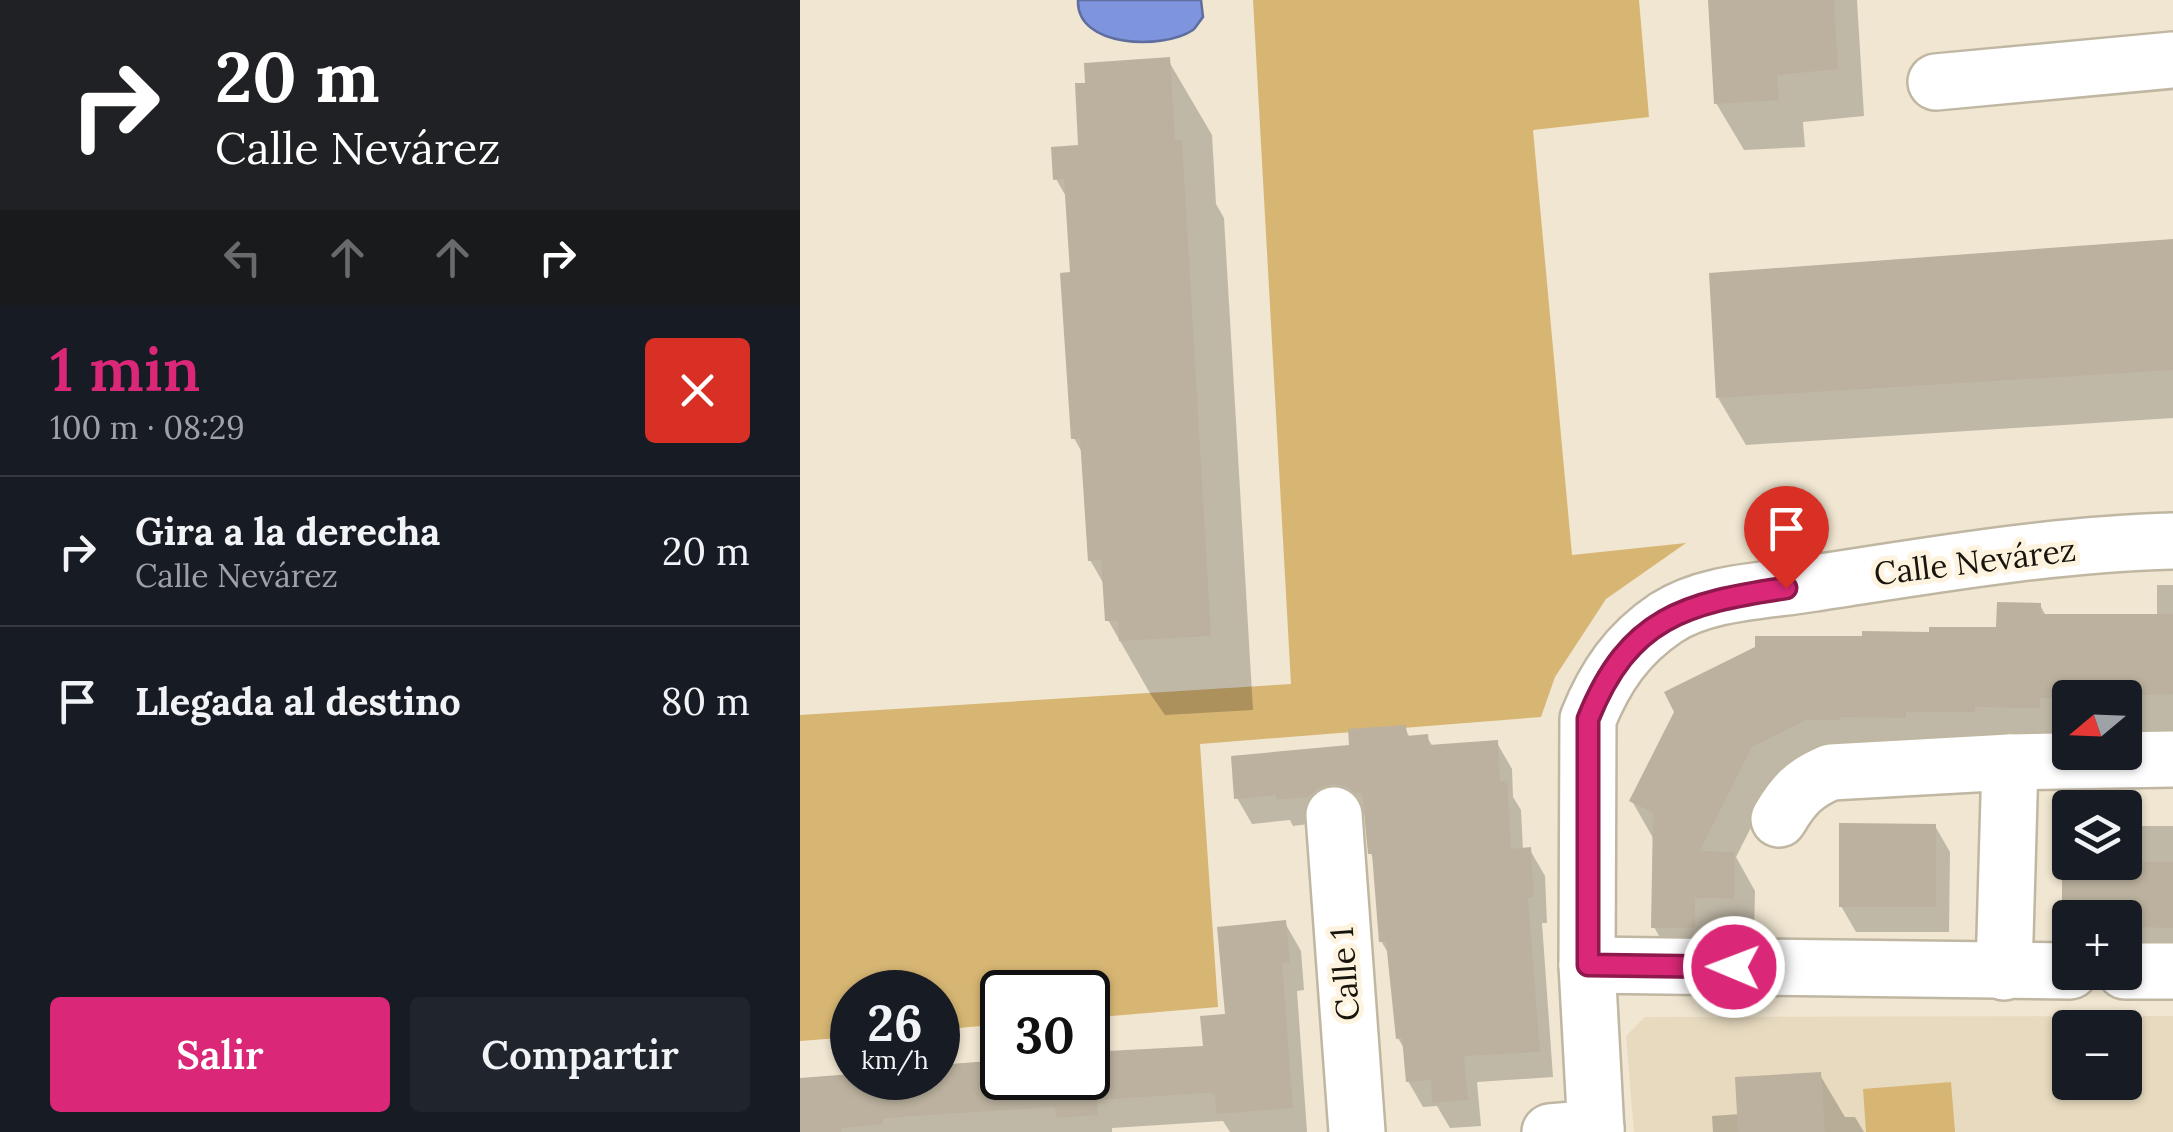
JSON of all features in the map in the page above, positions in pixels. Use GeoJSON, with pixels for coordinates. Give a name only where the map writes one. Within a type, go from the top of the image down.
{"type":"FeatureCollection","features":[{"type":"Feature","properties":{"kind":"street"},"geometry":{"type":"LineString","coordinates":[[1936,82],[2173,60]]}},
{"type":"Feature","properties":{"kind":"street","name":"Calle Nevárez"},"geometry":{"type":"LineString","coordinates":[[1580,1131],[1588,965],[1588,719],[1603,682],[1633,645],[1668,617],[1710,600],[1918,567],[2173,541]]}},
{"type":"Feature","properties":{"kind":"street"},"geometry":{"type":"LineString","coordinates":[[1779,819],[1795,792],[1810,780],[1831,772],[2010,762],[2173,759]]}},
{"type":"Feature","properties":{"kind":"street"},"geometry":{"type":"LineString","coordinates":[[2004,972],[2010,762]]}},
{"type":"Feature","properties":{"kind":"street","name":"Calle 1"},"geometry":{"type":"LineString","coordinates":[[1334,815],[1357,1132]]}},
{"type":"Feature","properties":{"kind":"street"},"geometry":{"type":"LineString","coordinates":[[1588,965],[2052,972]]}},
{"type":"Feature","properties":{"kind":"street"},"geometry":{"type":"LineString","coordinates":[[2142,971],[2173,971]]}},
{"type":"Feature","properties":{"kind":"shaded area"},"geometry":{"type":"Polygon","coordinates":[[[1253,0],[1639,0],[1649,117],[1533,130],[1572,555],[1686,543],[1606,599],[1555,677],[1541,717],[1200,744],[1218,1007],[1110,1016],[1110,970],[980,970],[980,1026],[960,1028],[960,970],[830,970],[830,1039],[800,1041],[800,715],[1291,684],[1253,0]]]}},
{"type":"Feature","properties":{"kind":"shaded area"},"geometry":{"type":"Polygon","coordinates":[[[2052,1016],[2052,1100],[2142,1100],[2142,1016],[2173,1016],[2173,1132],[1634,1132],[1626,1036],[1645,1017],[2052,1016]]]}},
{"type":"Feature","properties":{"kind":"shaded area"},"geometry":{"type":"Polygon","coordinates":[[[1951,1082],[1955,1132],[1866,1132],[1863,1089],[1951,1082]]]}},
{"type":"Feature","properties":{"kind":"water"},"geometry":{"type":"Polygon","coordinates":[[[1078,0],[1201,0],[1203,17],[1193,30],[1179,36],[1143,42],[1124,40],[1091,28],[1081,16],[1078,0]]]}},
{"type":"Feature","properties":{"kind":"building"},"geometry":{"type":"Polygon","coordinates":[[[1708,0],[1834,0],[1838,69],[1777,75],[1779,100],[1714,104],[1708,0]]]}},
{"type":"Feature","properties":{"kind":"building"},"geometry":{"type":"Polygon","coordinates":[[[1170,57],[1175,140],[1182,140],[1211,636],[1119,641],[1118,621],[1105,621],[1101,560],[1088,561],[1080,439],[1071,439],[1060,273],[1070,272],[1064,179],[1053,180],[1051,147],[1078,145],[1075,83],[1085,83],[1084,63],[1170,57]]]}},
{"type":"Feature","properties":{"kind":"building"},"geometry":{"type":"Polygon","coordinates":[[[2173,239],[2173,370],[1716,398],[1709,273],[2173,239]]]}},
{"type":"Feature","properties":{"kind":"building"},"geometry":{"type":"Polygon","coordinates":[[[1997,602],[2041,603],[2041,614],[2173,614],[2173,694],[2142,695],[2142,680],[2052,680],[2052,698],[2040,698],[2040,708],[1975,707],[1975,712],[1906,712],[1906,718],[1806,720],[1752,747],[1700,851],[1735,852],[1734,898],[1695,898],[1695,928],[1651,928],[1653,813],[1629,801],[1674,712],[1664,692],[1755,647],[1755,636],[1862,636],[1862,631],[1996,627],[1997,602]]]}},
{"type":"Feature","properties":{"kind":"building"},"geometry":{"type":"Polygon","coordinates":[[[1406,725],[1407,736],[1428,734],[1429,745],[1498,740],[1500,781],[1507,781],[1511,849],[1531,847],[1534,897],[1528,898],[1540,1052],[1464,1056],[1468,1100],[1432,1103],[1431,1080],[1406,1082],[1402,1038],[1396,1039],[1386,942],[1379,942],[1372,854],[1368,854],[1362,793],[1333,784],[1317,789],[1309,797],[1234,799],[1231,756],[1349,745],[1348,729],[1406,725]]]}},
{"type":"Feature","properties":{"kind":"building"},"geometry":{"type":"Polygon","coordinates":[[[1839,823],[1936,824],[1936,907],[1839,907],[1839,823]]]}},
{"type":"Feature","properties":{"kind":"building"},"geometry":{"type":"Polygon","coordinates":[[[2142,862],[2173,862],[2173,928],[2142,927],[2142,900],[2062,900],[2062,880],[2142,880],[2142,862]]]}},
{"type":"Feature","properties":{"kind":"building"},"geometry":{"type":"Polygon","coordinates":[[[1286,920],[1290,962],[1282,963],[1293,1108],[1216,1114],[1215,1094],[1206,1093],[1110,1099],[1110,1051],[1203,1046],[1200,1016],[1225,1014],[1217,927],[1286,920]]]}},
{"type":"Feature","properties":{"kind":"building"},"geometry":{"type":"Polygon","coordinates":[[[980,1062],[980,1100],[1097,1100],[1098,1115],[1056,1118],[1055,1107],[899,1117],[883,1119],[883,1124],[841,1128],[842,1132],[800,1132],[800,1078],[830,1076],[830,1100],[960,1100],[960,1063],[980,1062]]]}},
{"type":"Feature","properties":{"kind":"building"},"geometry":{"type":"Polygon","coordinates":[[[1821,1072],[1825,1132],[1738,1132],[1735,1077],[1821,1072]]]}},
{"type":"Feature","properties":{"kind":"route"},"geometry":{"type":"LineString","coordinates":[[1734,967],[1588,965],[1588,719],[1603,682],[1633,645],[1668,617],[1710,600],[1786,588]]}}]}
